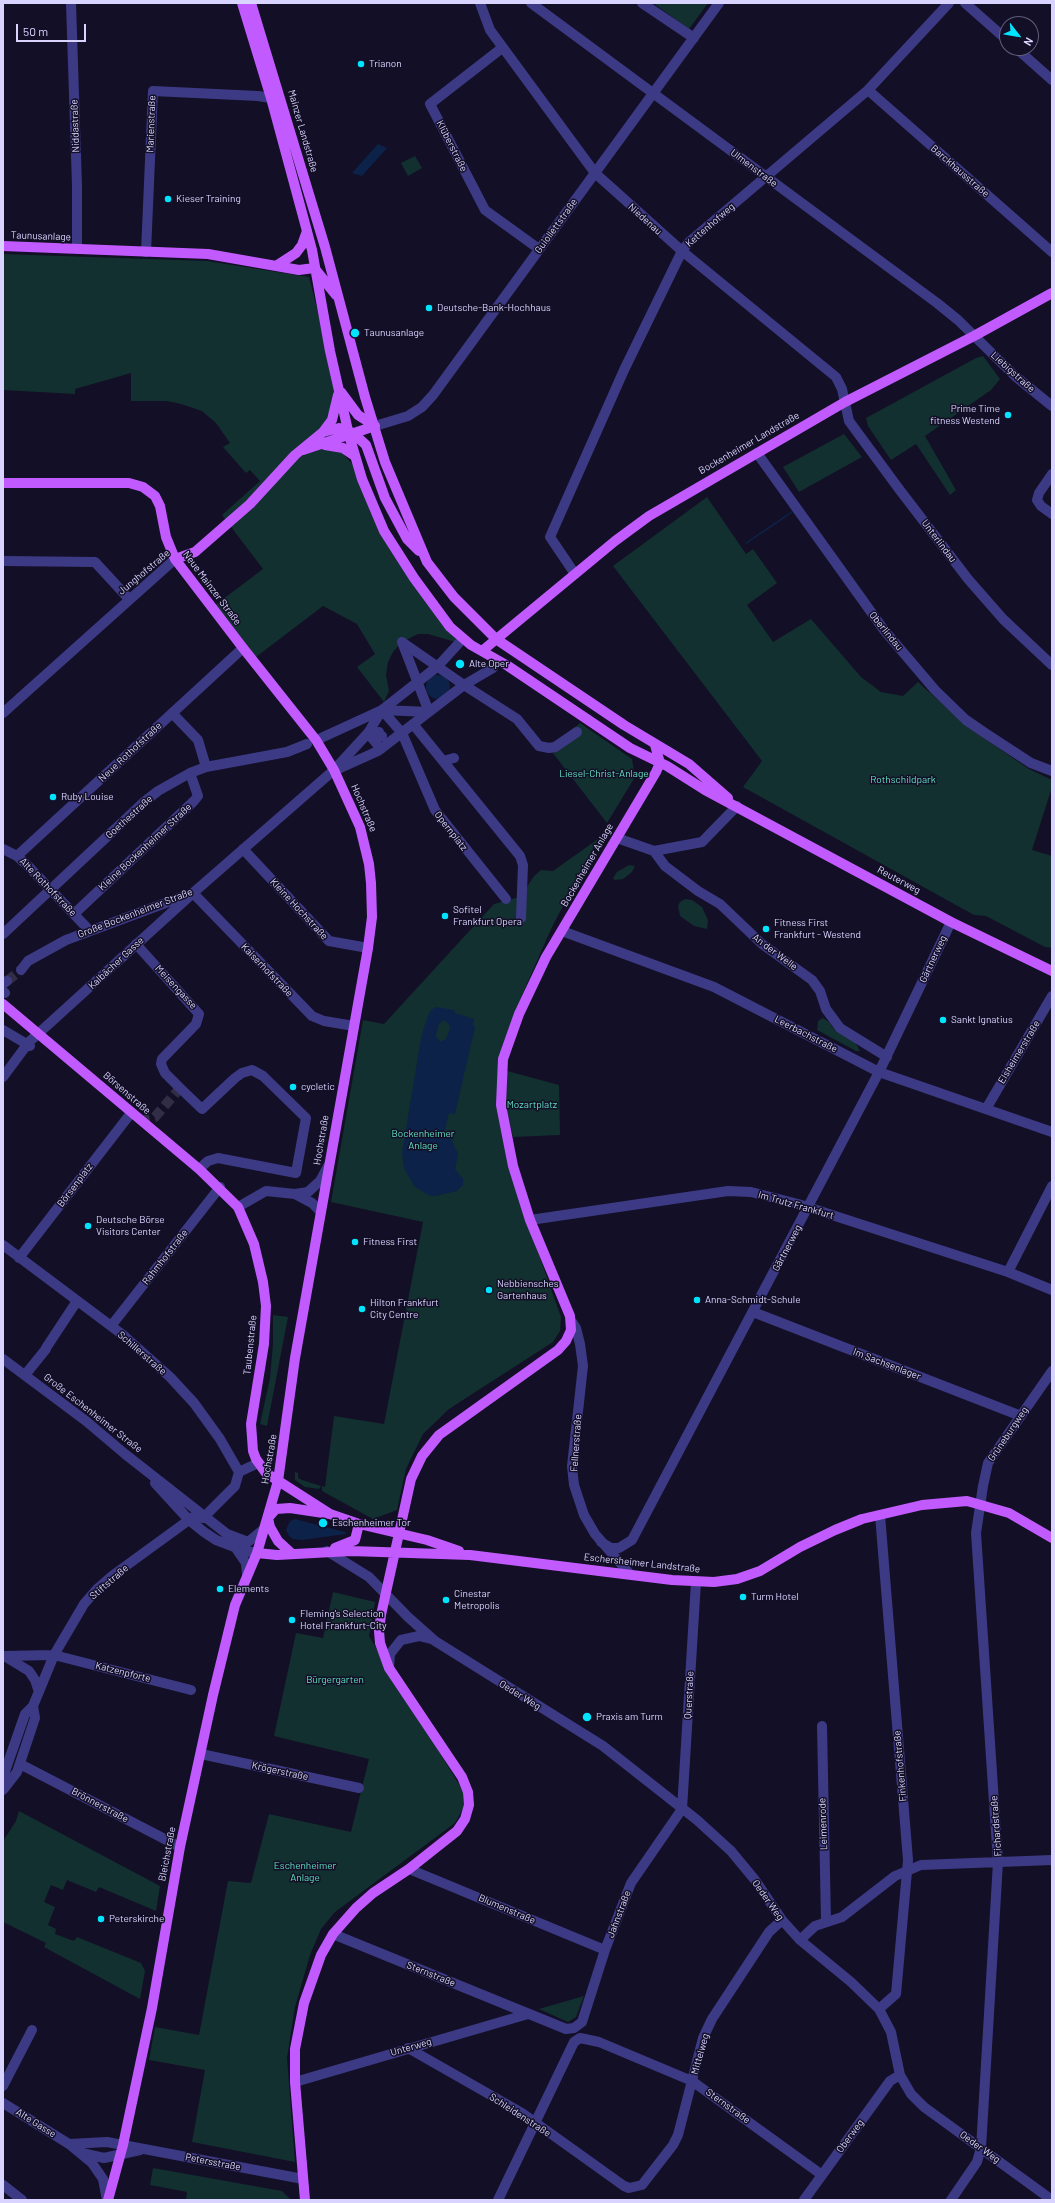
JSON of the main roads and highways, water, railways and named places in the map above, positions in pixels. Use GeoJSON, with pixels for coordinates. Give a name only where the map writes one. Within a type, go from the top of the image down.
{"type":"FeatureCollection","features":[{"type":"Feature","properties":{"kind":"main road"},"geometry":{"type":"LineString","coordinates":[[242,3],[271,98],[307,231],[322,315],[338,389],[355,456],[362,479],[384,531],[414,578],[450,627],[462,639],[502,662],[630,748],[660,763]]}},
{"type":"Feature","properties":{"kind":"main road","name":"Mainzer Landstraße"},"geometry":{"type":"LineString","coordinates":[[251,3],[325,247],[338,298]]}},
{"type":"Feature","properties":{"kind":"main road"},"geometry":{"type":"LineString","coordinates":[[276,266],[296,252],[302,245],[307,231]]}},
{"type":"Feature","properties":{"kind":"main road","name":"Taunusanlage"},"geometry":{"type":"LineString","coordinates":[[3,246],[208,254],[299,270],[314,268]]}},
{"type":"Feature","properties":{"kind":"main road"},"geometry":{"type":"LineString","coordinates":[[314,268],[321,261],[325,247]]}},
{"type":"Feature","properties":{"kind":"main road"},"geometry":{"type":"LineString","coordinates":[[314,268],[338,298],[368,408],[375,426],[389,476],[422,554]]}},
{"type":"Feature","properties":{"kind":"main road","name":"Bockenheimer Landstraße"},"geometry":{"type":"LineString","coordinates":[[482,651],[575,574],[649,516],[845,402],[974,336],[1052,292]]}},
{"type":"Feature","properties":{"kind":"main road"},"geometry":{"type":"LineString","coordinates":[[338,389],[363,419],[375,426]]}},
{"type":"Feature","properties":{"kind":"main road"},"geometry":{"type":"LineString","coordinates":[[323,432],[332,420],[336,406],[338,389]]}},
{"type":"Feature","properties":{"kind":"main road"},"geometry":{"type":"LineString","coordinates":[[350,432],[363,419],[368,408]]}},
{"type":"Feature","properties":{"kind":"main road"},"geometry":{"type":"LineString","coordinates":[[299,451],[323,445],[350,432],[375,426]]}},
{"type":"Feature","properties":{"kind":"main road","name":"Junghofstraße"},"geometry":{"type":"LineString","coordinates":[[175,559],[195,552],[250,504],[299,451],[323,432],[339,428],[350,432]]}},
{"type":"Feature","properties":{"kind":"main road"},"geometry":{"type":"LineString","coordinates":[[350,432],[366,445],[385,498],[407,539],[422,554],[454,597],[496,639],[528,663],[655,745],[660,763]]}},
{"type":"Feature","properties":{"kind":"main road"},"geometry":{"type":"LineString","coordinates":[[323,445],[343,448],[355,456]]}},
{"type":"Feature","properties":{"kind":"main road","name":"Neue Mainzer Straße"},"geometry":{"type":"LineString","coordinates":[[3,483],[129,483],[143,487],[152,493],[158,502],[166,537],[175,559],[242,648],[316,740],[334,770]]}},
{"type":"Feature","properties":{"kind":"main road","name":"Reuterweg"},"geometry":{"type":"LineString","coordinates":[[655,745],[689,764],[737,806]]}},
{"type":"Feature","properties":{"kind":"main road","name":"Reuterweg"},"geometry":{"type":"LineString","coordinates":[[660,763],[951,922],[1052,971]]}},
{"type":"Feature","properties":{"kind":"main road","name":"Bockenheimer Anlage"},"geometry":{"type":"LineString","coordinates":[[398,1534],[412,1479],[418,1464],[430,1445],[451,1426],[558,1350],[566,1341],[571,1330],[572,1322],[530,1220],[513,1166],[501,1105],[503,1059],[520,1014],[546,957],[660,763]]}},
{"type":"Feature","properties":{"kind":"main road","name":"Hochstraße"},"geometry":{"type":"LineString","coordinates":[[267,1523],[278,1481],[296,1358],[329,1162],[368,948],[372,903],[369,864],[360,827],[334,770]]}},
{"type":"Feature","properties":{"kind":"main road","name":"Börsenstraße"},"geometry":{"type":"LineString","coordinates":[[3,1004],[220,1188]]}},
{"type":"Feature","properties":{"kind":"main road","name":"Taubenstraße"},"geometry":{"type":"LineString","coordinates":[[220,1188],[238,1207],[254,1244],[263,1282],[266,1306],[264,1344],[252,1424],[251,1442],[258,1463],[266,1473],[278,1481]]}},
{"type":"Feature","properties":{"kind":"main road"},"geometry":{"type":"LineString","coordinates":[[278,1481],[330,1514]]}},
{"type":"Feature","properties":{"kind":"main road","name":"Eschersheimer Landstraße"},"geometry":{"type":"LineString","coordinates":[[395,1551],[470,1555],[696,1582],[737,1579],[760,1571],[835,1530],[880,1515],[939,1502],[967,1501],[1020,1518],[1052,1538]]}},
{"type":"Feature","properties":{"kind":"main road"},"geometry":{"type":"LineString","coordinates":[[305,2200],[295,2082],[295,2049],[304,2003],[321,1955],[333,1934],[356,1908],[373,1892],[409,1869],[450,1837],[461,1826],[468,1811],[468,1792],[462,1777],[389,1668],[381,1649],[379,1637],[386,1594],[395,1551],[398,1534],[359,1524],[330,1514],[283,1508],[276,1509],[267,1523],[274,1535],[290,1553],[327,1551],[395,1551]]}},
{"type":"Feature","properties":{"kind":"main road","name":"Bleichstraße"},"geometry":{"type":"LineString","coordinates":[[107,2200],[123,2145],[152,2008],[180,1847],[235,1605],[257,1553],[267,1523]]}},
{"type":"Feature","properties":{"kind":"main road"},"geometry":{"type":"LineString","coordinates":[[327,1551],[355,1540],[359,1524]]}},
{"type":"Feature","properties":{"kind":"main road","name":"Eschersheimer Landstraße"},"geometry":{"type":"LineString","coordinates":[[398,1534],[427,1540],[470,1555]]}},
{"type":"Feature","properties":{"kind":"main road","name":"Große Eschenheimer Straße"},"geometry":{"type":"LineString","coordinates":[[257,1553],[290,1553]]}},
{"type":"Feature","properties":{"kind":"water"},"geometry":{"type":"Polygon","coordinates":[[[378,144],[387,148],[362,176],[352,173],[378,144]]]}},
{"type":"Feature","properties":{"kind":"water"},"geometry":{"type":"Polygon","coordinates":[[[792,511],[793,512],[773,526],[746,544],[745,543],[792,511]]]}},
{"type":"Feature","properties":{"kind":"water"},"geometry":{"type":"Polygon","coordinates":[[[438,675],[446,679],[450,687],[446,695],[438,699],[430,695],[426,687],[430,679],[438,675]]]}},
{"type":"Feature","properties":{"kind":"water"},"geometry":{"type":"Polygon","coordinates":[[[436,1007],[454,1010],[455,1013],[474,1019],[473,1025],[475,1027],[455,1114],[449,1113],[444,1134],[450,1136],[458,1154],[455,1169],[463,1179],[463,1185],[457,1191],[435,1196],[430,1196],[414,1186],[404,1168],[402,1153],[421,1038],[430,1011],[436,1007]],[[443,1020],[438,1026],[436,1036],[440,1042],[446,1039],[450,1028],[448,1023],[443,1020]]]}},
{"type":"Feature","properties":{"kind":"water"},"geometry":{"type":"Polygon","coordinates":[[[295,1519],[345,1532],[346,1534],[302,1540],[293,1539],[289,1536],[286,1530],[290,1521],[295,1519]]]}},
{"type":"Feature","properties":{"kind":"tunnel"},"geometry":{"type":"LineString","coordinates":[[7,981],[21,970]]}},
{"type":"Feature","properties":{"kind":"tunnel"},"geometry":{"type":"LineString","coordinates":[[140,1121],[155,1117],[180,1088]]}},
{"type":"Feature","properties":{"kind":"place","name":"Trianon"},"geometry":{"type":"Point","coordinates":[361,64]}},
{"type":"Feature","properties":{"kind":"place","name":"Kieser Training"},"geometry":{"type":"Point","coordinates":[168,199]}},
{"type":"Feature","properties":{"kind":"place","name":"Deutsche-Bank-Hochhaus"},"geometry":{"type":"Point","coordinates":[429,308]}},
{"type":"Feature","properties":{"kind":"place","name":"Taunusanlage"},"geometry":{"type":"Point","coordinates":[355,333]}},
{"type":"Feature","properties":{"kind":"place","name":"Prime Time fitness Westend"},"geometry":{"type":"Point","coordinates":[1008,415]}},
{"type":"Feature","properties":{"kind":"place","name":"Alte Oper"},"geometry":{"type":"Point","coordinates":[460,664]}},
{"type":"Feature","properties":{"kind":"place","name":"Ruby Louise"},"geometry":{"type":"Point","coordinates":[53,797]}},
{"type":"Feature","properties":{"kind":"place","name":"Sofitel Frankfurt Opera"},"geometry":{"type":"Point","coordinates":[445,916]}},
{"type":"Feature","properties":{"kind":"place","name":"Fitness First Frankfurt - Westend"},"geometry":{"type":"Point","coordinates":[766,929]}},
{"type":"Feature","properties":{"kind":"place","name":"Sankt Ignatius"},"geometry":{"type":"Point","coordinates":[943,1020]}},
{"type":"Feature","properties":{"kind":"place","name":"cycletic"},"geometry":{"type":"Point","coordinates":[293,1087]}},
{"type":"Feature","properties":{"kind":"place","name":"Deutsche Börse Visitors Center"},"geometry":{"type":"Point","coordinates":[88,1226]}},
{"type":"Feature","properties":{"kind":"place","name":"Fitness First"},"geometry":{"type":"Point","coordinates":[355,1242]}},
{"type":"Feature","properties":{"kind":"place","name":"Nebbiensches Gartenhaus"},"geometry":{"type":"Point","coordinates":[489,1290]}},
{"type":"Feature","properties":{"kind":"place","name":"Anna-Schmidt-Schule"},"geometry":{"type":"Point","coordinates":[697,1300]}},
{"type":"Feature","properties":{"kind":"place","name":"Hilton Frankfurt City Centre"},"geometry":{"type":"Point","coordinates":[362,1309]}},
{"type":"Feature","properties":{"kind":"place","name":"Eschenheimer Tor"},"geometry":{"type":"Point","coordinates":[323,1523]}},
{"type":"Feature","properties":{"kind":"place","name":"Elements"},"geometry":{"type":"Point","coordinates":[220,1589]}},
{"type":"Feature","properties":{"kind":"place","name":"Turm Hotel"},"geometry":{"type":"Point","coordinates":[743,1597]}},
{"type":"Feature","properties":{"kind":"place","name":"Cinestar Metropolis"},"geometry":{"type":"Point","coordinates":[446,1600]}},
{"type":"Feature","properties":{"kind":"place","name":"Fleming's Selection Hotel Frankfurt-City"},"geometry":{"type":"Point","coordinates":[292,1620]}},
{"type":"Feature","properties":{"kind":"place","name":"Praxis am Turm"},"geometry":{"type":"Point","coordinates":[587,1717]}},
{"type":"Feature","properties":{"kind":"place","name":"Peterskirche"},"geometry":{"type":"Point","coordinates":[101,1919]}},
{"type":"Feature","properties":{"kind":"park label","name":"Liesel-Christ-Anlage"},"geometry":{"type":"Point","coordinates":[604,774]}},
{"type":"Feature","properties":{"kind":"park label","name":"Rothschildpark"},"geometry":{"type":"Point","coordinates":[903,780]}},
{"type":"Feature","properties":{"kind":"park label","name":"Mozartplatz"},"geometry":{"type":"Point","coordinates":[532,1105]}},
{"type":"Feature","properties":{"kind":"park label","name":"Bürgergarten"},"geometry":{"type":"Point","coordinates":[335,1680]}},
{"type":"Feature","properties":{"kind":"park label","name":"Eschenheimer Anlage"},"geometry":{"type":"Point","coordinates":[305,1872]}}]}
